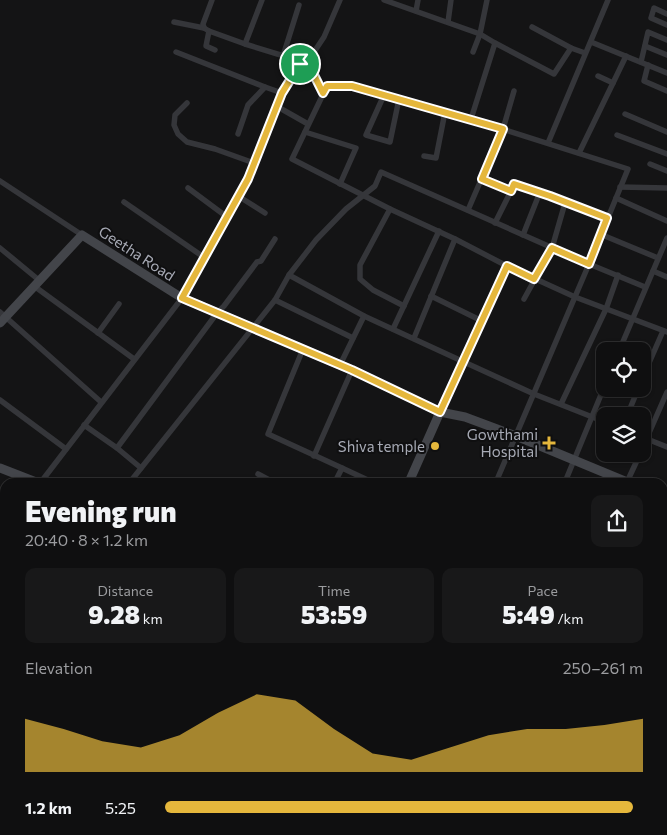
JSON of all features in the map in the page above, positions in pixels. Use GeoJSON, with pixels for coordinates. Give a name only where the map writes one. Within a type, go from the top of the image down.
{"type":"FeatureCollection","features":[{"type":"Feature","properties":{"kind":"street"},"geometry":{"type":"LineString","coordinates":[[212,0],[203,24],[206,30],[206,46],[215,50]]}},
{"type":"Feature","properties":{"kind":"street"},"geometry":{"type":"LineString","coordinates":[[245,44],[262,0]]}},
{"type":"Feature","properties":{"kind":"street"},"geometry":{"type":"LineString","coordinates":[[44,478],[182,298],[248,179],[282,93],[300,64],[314,52],[324,37],[340,0]]}},
{"type":"Feature","properties":{"kind":"street"},"geometry":{"type":"LineString","coordinates":[[384,0],[480,34],[554,74],[571,48]]}},
{"type":"Feature","properties":{"kind":"street"},"geometry":{"type":"LineString","coordinates":[[416,12],[418,0]]}},
{"type":"Feature","properties":{"kind":"street"},"geometry":{"type":"LineString","coordinates":[[448,22],[451,0]]}},
{"type":"Feature","properties":{"kind":"street"},"geometry":{"type":"LineString","coordinates":[[473,52],[480,34],[487,0]]}},
{"type":"Feature","properties":{"kind":"street"},"geometry":{"type":"LineString","coordinates":[[548,143],[608,0]]}},
{"type":"Feature","properties":{"kind":"street"},"geometry":{"type":"LineString","coordinates":[[284,56],[299,5]]}},
{"type":"Feature","properties":{"kind":"street"},"geometry":{"type":"LineString","coordinates":[[667,14],[654,8],[651,18],[667,25]]}},
{"type":"Feature","properties":{"kind":"street"},"geometry":{"type":"LineString","coordinates":[[174,22],[206,30],[296,60],[300,64]]}},
{"type":"Feature","properties":{"kind":"street"},"geometry":{"type":"LineString","coordinates":[[532,28],[585,54]]}},
{"type":"Feature","properties":{"kind":"street"},"geometry":{"type":"LineString","coordinates":[[641,62],[648,32],[667,40]]}},
{"type":"Feature","properties":{"kind":"street"},"geometry":{"type":"LineString","coordinates":[[591,42],[667,73]]}},
{"type":"Feature","properties":{"kind":"street"},"geometry":{"type":"LineString","coordinates":[[471,119],[495,43]]}},
{"type":"Feature","properties":{"kind":"street"},"geometry":{"type":"LineString","coordinates":[[645,46],[667,55]]}},
{"type":"Feature","properties":{"kind":"street"},"geometry":{"type":"LineString","coordinates":[[176,52],[282,93]]}},
{"type":"Feature","properties":{"kind":"street"},"geometry":{"type":"LineString","coordinates":[[579,153],[626,56]]}},
{"type":"Feature","properties":{"kind":"street"},"geometry":{"type":"LineString","coordinates":[[306,59],[323,93]]}},
{"type":"Feature","properties":{"kind":"street"},"geometry":{"type":"LineString","coordinates":[[648,65],[644,81],[667,91]]}},
{"type":"Feature","properties":{"kind":"street"},"geometry":{"type":"LineString","coordinates":[[598,76],[613,83]]}},
{"type":"Feature","properties":{"kind":"street"},"geometry":{"type":"LineString","coordinates":[[498,478],[534,394],[575,297],[589,264],[628,169],[471,119],[352,86],[327,86],[292,159],[390,209],[455,238],[534,279],[575,297],[665,331],[651,360]]}},
{"type":"Feature","properties":{"kind":"street"},"geometry":{"type":"LineString","coordinates":[[238,134],[248,105],[265,88]]}},
{"type":"Feature","properties":{"kind":"street"},"geometry":{"type":"LineString","coordinates":[[468,210],[503,129],[514,92]]}},
{"type":"Feature","properties":{"kind":"street"},"geometry":{"type":"LineString","coordinates":[[384,95],[366,136],[390,142],[398,99]]}},
{"type":"Feature","properties":{"kind":"street"},"geometry":{"type":"LineString","coordinates":[[187,103],[175,116],[174,125],[178,134],[188,142],[215,149],[254,163]]}},
{"type":"Feature","properties":{"kind":"street"},"geometry":{"type":"LineString","coordinates":[[278,107],[308,124]]}},
{"type":"Feature","properties":{"kind":"street"},"geometry":{"type":"LineString","coordinates":[[424,156],[436,158],[445,112]]}},
{"type":"Feature","properties":{"kind":"street"},"geometry":{"type":"LineString","coordinates":[[625,114],[667,132]]}},
{"type":"Feature","properties":{"kind":"street"},"geometry":{"type":"LineString","coordinates":[[305,132],[356,148],[340,184]]}},
{"type":"Feature","properties":{"kind":"street"},"geometry":{"type":"LineString","coordinates":[[618,135],[667,154]]}},
{"type":"Feature","properties":{"kind":"street"},"geometry":{"type":"LineString","coordinates":[[650,164],[667,171]]}},
{"type":"Feature","properties":{"kind":"street"},"geometry":{"type":"LineString","coordinates":[[133,478],[275,300],[289,275],[316,240],[362,195],[375,186],[381,172],[552,248],[646,287]]}},
{"type":"Feature","properties":{"kind":"street"},"geometry":{"type":"LineString","coordinates":[[482,179],[511,191]]}},
{"type":"Feature","properties":{"kind":"street","name":"Geetha Road"},"geometry":{"type":"LineString","coordinates":[[0,181],[182,298],[352,370],[440,412],[465,417],[617,478]]}},
{"type":"Feature","properties":{"kind":"street"},"geometry":{"type":"LineString","coordinates":[[495,223],[514,184],[607,218]]}},
{"type":"Feature","properties":{"kind":"street"},"geometry":{"type":"LineString","coordinates":[[620,187],[667,188]]}},
{"type":"Feature","properties":{"kind":"street"},"geometry":{"type":"LineString","coordinates":[[188,188],[227,217]]}},
{"type":"Feature","properties":{"kind":"street"},"geometry":{"type":"LineString","coordinates":[[523,235],[540,192]]}},
{"type":"Feature","properties":{"kind":"street"},"geometry":{"type":"LineString","coordinates":[[238,196],[265,213]]}},
{"type":"Feature","properties":{"kind":"street"},"geometry":{"type":"LineString","coordinates":[[616,198],[667,221]]}},
{"type":"Feature","properties":{"kind":"street"},"geometry":{"type":"LineString","coordinates":[[124,202],[205,258]]}},
{"type":"Feature","properties":{"kind":"street"},"geometry":{"type":"LineString","coordinates":[[524,299],[552,248],[565,203]]}},
{"type":"Feature","properties":{"kind":"street"},"geometry":{"type":"LineString","coordinates":[[390,209],[360,265],[360,279],[373,290],[404,306]]}},
{"type":"Feature","properties":{"kind":"street"},"geometry":{"type":"LineString","coordinates":[[393,329],[439,231]]}},
{"type":"Feature","properties":{"kind":"street"},"geometry":{"type":"LineString","coordinates":[[600,234],[658,258]]}},
{"type":"Feature","properties":{"kind":"street"},"geometry":{"type":"LineString","coordinates":[[82,235],[2,318],[101,402]]}},
{"type":"Feature","properties":{"kind":"street"},"geometry":{"type":"LineString","coordinates":[[414,338],[455,238]]}},
{"type":"Feature","properties":{"kind":"street"},"geometry":{"type":"LineString","coordinates":[[623,342],[667,238]]}},
{"type":"Feature","properties":{"kind":"street"},"geometry":{"type":"LineString","coordinates":[[117,448],[217,313],[257,262],[261,261],[275,239]]}},
{"type":"Feature","properties":{"kind":"street"},"geometry":{"type":"LineString","coordinates":[[0,248],[37,283],[98,333],[134,359]]}},
{"type":"Feature","properties":{"kind":"street"},"geometry":{"type":"LineString","coordinates":[[411,478],[507,266]]}},
{"type":"Feature","properties":{"kind":"street"},"geometry":{"type":"LineString","coordinates":[[653,271],[667,277]]}},
{"type":"Feature","properties":{"kind":"street"},"geometry":{"type":"LineString","coordinates":[[289,275],[364,316],[534,394],[596,419]]}},
{"type":"Feature","properties":{"kind":"street"},"geometry":{"type":"LineString","coordinates":[[561,404],[606,309],[618,275]]}},
{"type":"Feature","properties":{"kind":"street"},"geometry":{"type":"LineString","coordinates":[[431,296],[482,321]]}},
{"type":"Feature","properties":{"kind":"street"},"geometry":{"type":"LineString","coordinates":[[275,300],[353,338]]}},
{"type":"Feature","properties":{"kind":"street"},"geometry":{"type":"LineString","coordinates":[[98,333],[119,304]]}},
{"type":"Feature","properties":{"kind":"street"},"geometry":{"type":"LineString","coordinates":[[340,365],[364,316]]}},
{"type":"Feature","properties":{"kind":"street"},"geometry":{"type":"LineString","coordinates":[[303,349],[268,434],[363,478]]}},
{"type":"Feature","properties":{"kind":"street"},"geometry":{"type":"LineString","coordinates":[[314,456],[352,370]]}},
{"type":"Feature","properties":{"kind":"street"},"geometry":{"type":"LineString","coordinates":[[651,425],[667,392]]}},
{"type":"Feature","properties":{"kind":"street"},"geometry":{"type":"LineString","coordinates":[[567,478],[600,397]]}},
{"type":"Feature","properties":{"kind":"street"},"geometry":{"type":"LineString","coordinates":[[0,400],[66,449]]}},
{"type":"Feature","properties":{"kind":"street"},"geometry":{"type":"LineString","coordinates":[[84,425],[117,448],[141,468]]}},
{"type":"Feature","properties":{"kind":"street"},"geometry":{"type":"LineString","coordinates":[[651,440],[667,447]]}},
{"type":"Feature","properties":{"kind":"street"},"geometry":{"type":"LineString","coordinates":[[629,478],[636,462]]}},
{"type":"Feature","properties":{"kind":"street"},"geometry":{"type":"LineString","coordinates":[[0,468],[26,478]]}},
{"type":"Feature","properties":{"kind":"street"},"geometry":{"type":"LineString","coordinates":[[337,478],[342,468]]}},
{"type":"Feature","properties":{"kind":"street"},"geometry":{"type":"LineString","coordinates":[[258,474],[266,478]]}},
{"type":"Feature","properties":{"kind":"place","name":"Gowthami Hospital"},"geometry":{"type":"Point","coordinates":[549,443]}},
{"type":"Feature","properties":{"kind":"place","name":"Shiva temple"},"geometry":{"type":"Point","coordinates":[435,446]}},
{"type":"Feature","properties":{"kind":"route"},"geometry":{"type":"LineString","coordinates":[[306,59],[323,93],[327,86],[352,86],[503,129],[482,179],[511,191],[514,184],[540,192],[607,218],[589,264],[552,248],[534,279],[507,266],[440,412],[352,370],[182,298],[248,179],[282,93],[300,64],[306,59]]}}]}
